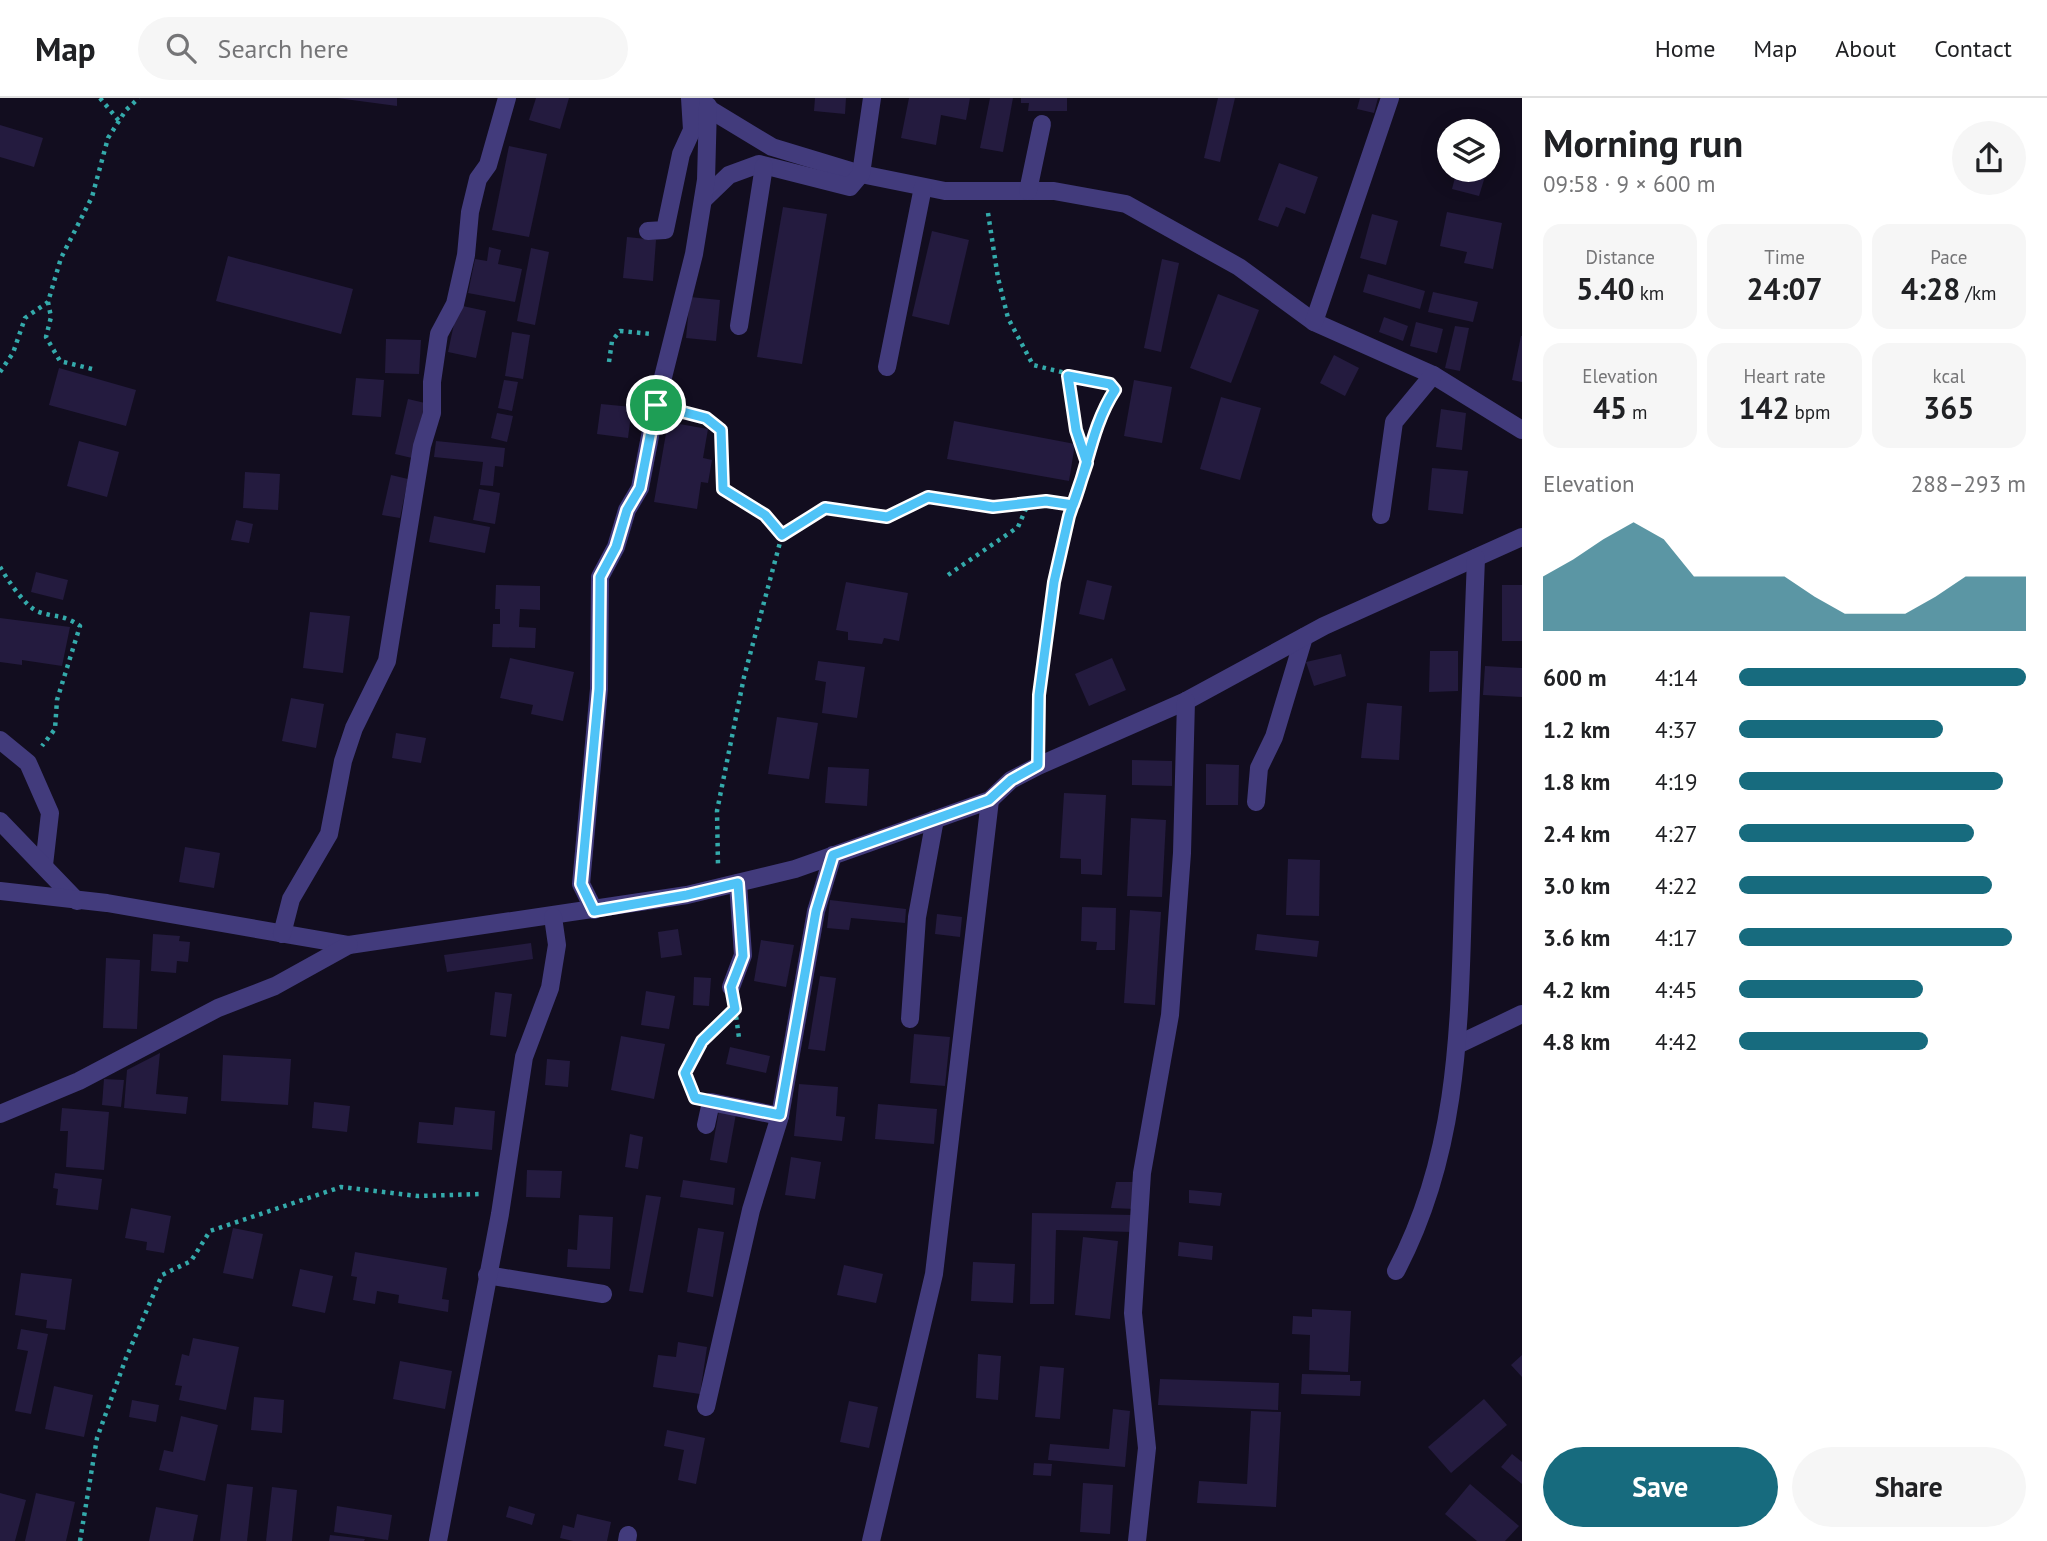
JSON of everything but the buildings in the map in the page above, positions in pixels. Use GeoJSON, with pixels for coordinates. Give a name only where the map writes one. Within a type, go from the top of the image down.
{"type":"FeatureCollection","features":[{"type":"Feature","properties":{"kind":"street"},"geometry":{"type":"LineString","coordinates":[[282,934],[291,899],[329,834],[343,761],[354,728],[387,661],[422,446],[432,413],[432,382],[439,334],[454,304],[467,256],[470,212],[478,179],[488,165],[507,98]]}},
{"type":"Feature","properties":{"kind":"street"},"geometry":{"type":"LineString","coordinates":[[703,201],[729,175],[761,165],[850,187],[861,174],[872,98]]}},
{"type":"Feature","properties":{"kind":"street"},"geometry":{"type":"LineString","coordinates":[[1314,322],[1390,98]]}},
{"type":"Feature","properties":{"kind":"street"},"geometry":{"type":"LineString","coordinates":[[696,101],[772,147],[861,174],[945,191],[1054,191],[1126,204],[1239,267],[1314,322],[1433,375],[1522,430]]}},
{"type":"Feature","properties":{"kind":"street"},"geometry":{"type":"LineString","coordinates":[[594,911],[581,884],[599,689],[600,577],[616,547],[627,510],[640,488],[656,405],[674,337],[703,201],[706,180],[696,101]]}},
{"type":"Feature","properties":{"kind":"street"},"geometry":{"type":"LineString","coordinates":[[649,231],[665,230],[681,154],[692,130],[696,101]]}},
{"type":"Feature","properties":{"kind":"street"},"geometry":{"type":"LineString","coordinates":[[1028,191],[1042,124]]}},
{"type":"Feature","properties":{"kind":"street"},"geometry":{"type":"LineString","coordinates":[[738,326],[761,165],[772,147]]}},
{"type":"Feature","properties":{"kind":"street"},"geometry":{"type":"LineString","coordinates":[[887,367],[923,187]]}},
{"type":"Feature","properties":{"kind":"street"},"geometry":{"type":"LineString","coordinates":[[1381,514],[1394,422],[1433,375]]}},
{"type":"Feature","properties":{"kind":"street"},"geometry":{"type":"LineString","coordinates":[[0,891],[107,903],[349,946],[594,911],[738,883],[833,855],[989,800],[1011,780],[1038,765],[1186,701],[1304,637],[1522,537]]}},
{"type":"Feature","properties":{"kind":"street"},"geometry":{"type":"LineString","coordinates":[[1396,1271],[1418,1230],[1440,1156],[1459,1044],[1476,558]]}},
{"type":"Feature","properties":{"kind":"street"},"geometry":{"type":"LineString","coordinates":[[1256,802],[1259,768],[1274,737],[1304,637]]}},
{"type":"Feature","properties":{"kind":"street"},"geometry":{"type":"LineString","coordinates":[[1137,1541],[1147,1448],[1133,1313],[1142,1173],[1170,1015],[1182,853],[1186,701]]}},
{"type":"Feature","properties":{"kind":"street"},"geometry":{"type":"LineString","coordinates":[[0,740],[28,763],[50,813],[44,865]]}},
{"type":"Feature","properties":{"kind":"street"},"geometry":{"type":"LineString","coordinates":[[871,1541],[934,1274],[989,800]]}},
{"type":"Feature","properties":{"kind":"street"},"geometry":{"type":"LineString","coordinates":[[909,1019],[917,917],[935,819]]}},
{"type":"Feature","properties":{"kind":"street"},"geometry":{"type":"LineString","coordinates":[[0,821],[77,901]]}},
{"type":"Feature","properties":{"kind":"street"},"geometry":{"type":"LineString","coordinates":[[706,1407],[748,1222],[780,1115],[816,911],[833,855]]}},
{"type":"Feature","properties":{"kind":"street"},"geometry":{"type":"LineString","coordinates":[[731,987],[743,956],[738,883]]}},
{"type":"Feature","properties":{"kind":"street"},"geometry":{"type":"LineString","coordinates":[[439,1541],[503,1198],[524,1057],[550,988],[557,944],[553,917]]}},
{"type":"Feature","properties":{"kind":"street"},"geometry":{"type":"LineString","coordinates":[[0,1114],[79,1082],[218,1007],[275,986],[349,946]]}},
{"type":"Feature","properties":{"kind":"street"},"geometry":{"type":"LineString","coordinates":[[1459,1044],[1522,1014]]}},
{"type":"Feature","properties":{"kind":"street"},"geometry":{"type":"LineString","coordinates":[[706,1125],[711,1102],[780,1115]]}},
{"type":"Feature","properties":{"kind":"street"},"geometry":{"type":"LineString","coordinates":[[487,1275],[603,1294]]}},
{"type":"Feature","properties":{"kind":"path"},"geometry":{"type":"LineString","coordinates":[[100,98],[119,121]]}},
{"type":"Feature","properties":{"kind":"path"},"geometry":{"type":"LineString","coordinates":[[92,369],[60,360],[46,337],[51,317],[48,302],[61,258],[92,197],[108,138],[139,98]]}},
{"type":"Feature","properties":{"kind":"path"},"geometry":{"type":"LineString","coordinates":[[985,191],[998,278],[1008,318],[1033,365],[1068,376],[1110,384],[1115,390],[1093,434],[1054,582],[1042,670],[1038,765]]}},
{"type":"Feature","properties":{"kind":"path"},"geometry":{"type":"LineString","coordinates":[[0,372],[13,354],[25,318],[48,302]]}},
{"type":"Feature","properties":{"kind":"path"},"geometry":{"type":"LineString","coordinates":[[609,362],[612,341],[620,331],[674,337]]}},
{"type":"Feature","properties":{"kind":"path"},"geometry":{"type":"LineString","coordinates":[[1068,376],[1076,430],[1087,463]]}},
{"type":"Feature","properties":{"kind":"path"},"geometry":{"type":"LineString","coordinates":[[656,405],[706,418],[721,430],[723,489],[765,515],[782,535]]}},
{"type":"Feature","properties":{"kind":"path"},"geometry":{"type":"LineString","coordinates":[[718,887],[718,811],[744,677],[782,535],[825,508],[887,517],[928,497],[993,507],[1046,501],[1073,505]]}},
{"type":"Feature","properties":{"kind":"path"},"geometry":{"type":"LineString","coordinates":[[948,575],[1018,527],[1029,503]]}},
{"type":"Feature","properties":{"kind":"path"},"geometry":{"type":"LineString","coordinates":[[0,568],[11,587],[20,591],[25,603],[38,612],[65,615],[80,626],[57,700],[55,729],[28,763]]}},
{"type":"Feature","properties":{"kind":"path"},"geometry":{"type":"LineString","coordinates":[[731,987],[740,1038]]}},
{"type":"Feature","properties":{"kind":"path"},"geometry":{"type":"LineString","coordinates":[[711,1102],[695,1098],[685,1073],[702,1041],[735,1009]]}},
{"type":"Feature","properties":{"kind":"path"},"geometry":{"type":"LineString","coordinates":[[80,1541],[97,1438],[126,1358],[162,1275],[191,1261],[211,1231],[341,1187],[418,1196],[475,1194],[503,1198]]}},
{"type":"Feature","properties":{"kind":"route"},"geometry":{"type":"LineString","coordinates":[[656,405],[640,488],[627,510],[616,547],[600,577],[599,689],[581,884],[594,911],[738,883],[743,956],[731,987],[735,1009],[702,1041],[685,1073],[695,1098],[780,1115],[816,911],[833,855],[989,800],[1011,780],[1038,765],[1039,695],[1054,582],[1069,516],[1086,472],[1087,463],[1076,430],[1068,376],[1110,384],[1115,390],[1104,407],[1093,434],[1086,472],[1073,505],[1046,501],[993,507],[928,497],[887,517],[825,508],[782,535],[765,515],[723,489],[721,430],[706,418],[656,405]]}}]}
